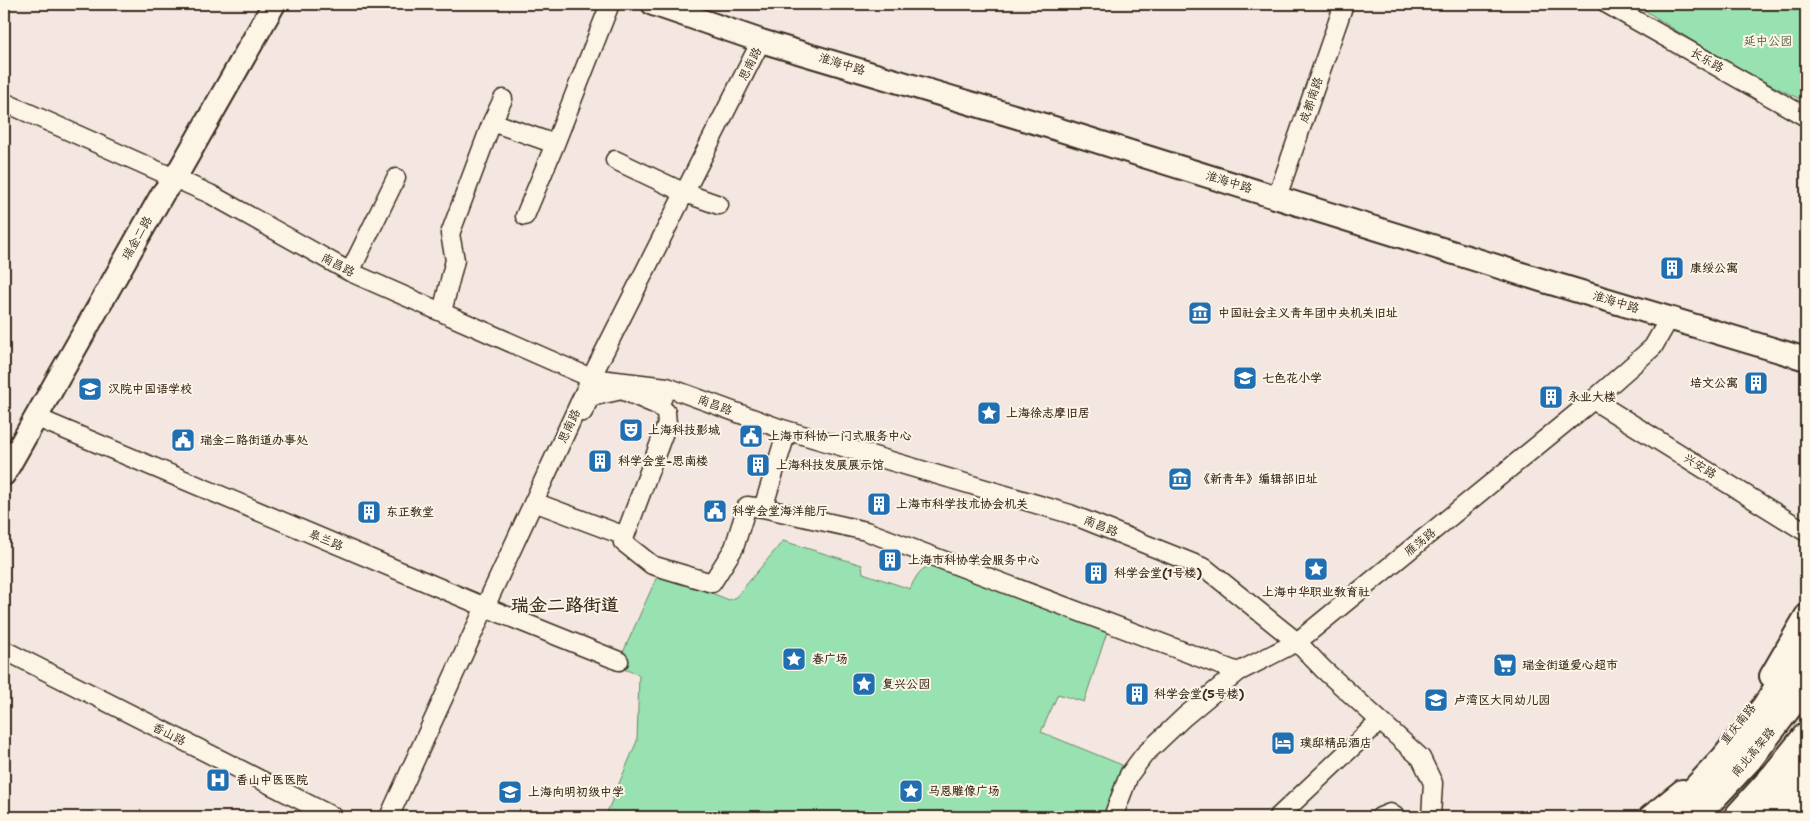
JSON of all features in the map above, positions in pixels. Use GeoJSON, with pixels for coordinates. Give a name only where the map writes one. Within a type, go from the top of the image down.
{"type":"FeatureCollection","features":[{"type":"Feature","properties":{"kind":"highway"},"geometry":{"type":"LineString","coordinates":[[1668,817],[1724,759],[1765,707],[1806,644]]}},
{"type":"Feature","properties":{"kind":"highway","name":"南北高架路"},"geometry":{"type":"LineString","coordinates":[[1696,817],[1749,759],[1806,684]]}},
{"type":"Feature","properties":{"kind":"highway"},"geometry":{"type":"LineString","coordinates":[[1738,817],[1806,736]]}},
{"type":"Feature","properties":{"kind":"highway"},"geometry":{"type":"LineString","coordinates":[[1764,817],[1806,768]]}},
{"type":"Feature","properties":{"kind":"main road","name":"瑞金二路"},"geometry":{"type":"LineString","coordinates":[[4,474],[163,193],[175,178],[274,4]]}},
{"type":"Feature","properties":{"kind":"main road","name":"淮海中路"},"geometry":{"type":"LineString","coordinates":[[653,4],[761,41],[1277,197],[1669,319],[1806,359]]}},
{"type":"Feature","properties":{"kind":"main road","name":"重庆南路"},"geometry":{"type":"LineString","coordinates":[[1650,817],[1688,786],[1758,699],[1806,616]]}},
{"type":"Feature","properties":{"kind":"main road","name":"重庆南路"},"geometry":{"type":"LineString","coordinates":[[1686,817],[1772,726],[1806,676]]}},
{"type":"Feature","properties":{"kind":"main road"},"geometry":{"type":"LineString","coordinates":[[1744,817],[1806,745]]}},
{"type":"Feature","properties":{"kind":"main road"},"geometry":{"type":"LineString","coordinates":[[1783,817],[1806,790]]}},
{"type":"Feature","properties":{"kind":"street"},"geometry":{"type":"LineString","coordinates":[[525,216],[610,4]]}},
{"type":"Feature","properties":{"kind":"street","name":"成都南路"},"geometry":{"type":"LineString","coordinates":[[1277,197],[1344,4]]}},
{"type":"Feature","properties":{"kind":"street","name":"长乐路"},"geometry":{"type":"LineString","coordinates":[[1607,4],[1806,117]]}},
{"type":"Feature","properties":{"kind":"street","name":"思南路"},"geometry":{"type":"LineString","coordinates":[[389,817],[485,607],[538,504],[591,378],[761,41]]}},
{"type":"Feature","properties":{"kind":"street"},"geometry":{"type":"LineString","coordinates":[[442,312],[455,260],[450,234],[492,122],[503,99]]}},
{"type":"Feature","properties":{"kind":"street","name":"南昌路"},"geometry":{"type":"LineString","coordinates":[[4,102],[210,194],[350,272],[591,378],[667,387],[788,431],[1064,512],[1205,568],[1298,642],[1323,669],[1421,758],[1433,783],[1431,817]]}},
{"type":"Feature","properties":{"kind":"street"},"geometry":{"type":"LineString","coordinates":[[492,122],[555,144]]}},
{"type":"Feature","properties":{"kind":"street"},"geometry":{"type":"LineString","coordinates":[[615,160],[685,193],[719,205]]}},
{"type":"Feature","properties":{"kind":"street"},"geometry":{"type":"LineString","coordinates":[[350,272],[396,178]]}},
{"type":"Feature","properties":{"kind":"street","name":"雁荡路"},"geometry":{"type":"LineString","coordinates":[[1113,817],[1129,775],[1144,755],[1184,717],[1238,672],[1298,642],[1594,400],[1653,347],[1669,319]]}},
{"type":"Feature","properties":{"kind":"street"},"geometry":{"type":"LineString","coordinates":[[659,406],[667,387]]}},
{"type":"Feature","properties":{"kind":"street"},"geometry":{"type":"LineString","coordinates":[[625,536],[538,504],[590,397],[622,390],[659,406],[666,412],[667,424],[623,542],[652,564],[712,583],[734,548],[747,506],[763,508],[866,531],[1238,672]]}},
{"type":"Feature","properties":{"kind":"street","name":"兴安路"},"geometry":{"type":"LineString","coordinates":[[1594,400],[1806,532]]}},
{"type":"Feature","properties":{"kind":"street","name":"皋兰路"},"geometry":{"type":"LineString","coordinates":[[35,417],[485,607],[619,661]]}},
{"type":"Feature","properties":{"kind":"street"},"geometry":{"type":"LineString","coordinates":[[763,508],[788,431]]}},
{"type":"Feature","properties":{"kind":"street","name":"香山路"},"geometry":{"type":"LineString","coordinates":[[4,650],[334,817]]}},
{"type":"Feature","properties":{"kind":"street"},"geometry":{"type":"LineString","coordinates":[[1278,817],[1380,721]]}},
{"type":"Feature","properties":{"kind":"street"},"geometry":{"type":"LineString","coordinates":[[1380,817],[1390,813],[1396,817]]}},
{"type":"Feature","properties":{"kind":"green space","name":"延中公园"},"geometry":{"type":"Polygon","coordinates":[[[1635,4],[1806,4],[1806,102],[1726,63],[1635,4]]]}},
{"type":"Feature","properties":{"kind":"green space","name":"复兴公园"},"geometry":{"type":"Polygon","coordinates":[[[783,541],[862,565],[863,573],[910,589],[917,576],[924,569],[933,565],[947,563],[1109,626],[1084,702],[1058,694],[1041,732],[1122,765],[1103,817],[605,817],[637,741],[639,675],[617,666],[659,572],[729,600],[736,597],[783,541]]]}},
{"type":"Feature","properties":{"kind":"place","name":"康绥公寓"},"geometry":{"type":"Point","coordinates":[1672,268]}},
{"type":"Feature","properties":{"kind":"place","name":"中国社会主义青年团中央机关旧址"},"geometry":{"type":"Point","coordinates":[1200,313]}},
{"type":"Feature","properties":{"kind":"place","name":"七色花小学"},"geometry":{"type":"Point","coordinates":[1245,378]}},
{"type":"Feature","properties":{"kind":"place","name":"培文公寓"},"geometry":{"type":"Point","coordinates":[1756,383]}},
{"type":"Feature","properties":{"kind":"place","name":"汉院中国语学校"},"geometry":{"type":"Point","coordinates":[90,389]}},
{"type":"Feature","properties":{"kind":"place","name":"永业大楼"},"geometry":{"type":"Point","coordinates":[1551,397]}},
{"type":"Feature","properties":{"kind":"place","name":"上海徐志摩旧居"},"geometry":{"type":"Point","coordinates":[989,413]}},
{"type":"Feature","properties":{"kind":"place","name":"上海科技影城"},"geometry":{"type":"Point","coordinates":[631,430]}},
{"type":"Feature","properties":{"kind":"place","name":"上海市科协一门式服务中心"},"geometry":{"type":"Point","coordinates":[751,436]}},
{"type":"Feature","properties":{"kind":"place","name":"瑞金二路街道办事处"},"geometry":{"type":"Point","coordinates":[183,440]}},
{"type":"Feature","properties":{"kind":"place","name":"科学会堂-思南楼"},"geometry":{"type":"Point","coordinates":[600,461]}},
{"type":"Feature","properties":{"kind":"place","name":"上海科技发展展示馆"},"geometry":{"type":"Point","coordinates":[758,465]}},
{"type":"Feature","properties":{"kind":"place","name":"《新青年》编辑部旧址"},"geometry":{"type":"Point","coordinates":[1180,479]}},
{"type":"Feature","properties":{"kind":"place","name":"上海市科学技术协会机关"},"geometry":{"type":"Point","coordinates":[879,504]}},
{"type":"Feature","properties":{"kind":"place","name":"科学会堂海洋能厅"},"geometry":{"type":"Point","coordinates":[715,511]}},
{"type":"Feature","properties":{"kind":"place","name":"东正教堂"},"geometry":{"type":"Point","coordinates":[369,512]}},
{"type":"Feature","properties":{"kind":"place","name":"上海市科协学会服务中心"},"geometry":{"type":"Point","coordinates":[890,560]}},
{"type":"Feature","properties":{"kind":"place","name":"上海中华职业教育社"},"geometry":{"type":"Point","coordinates":[1316,569]}},
{"type":"Feature","properties":{"kind":"place","name":"科学会堂(1号楼)"},"geometry":{"type":"Point","coordinates":[1096,573]}},
{"type":"Feature","properties":{"kind":"place","name":"春广场"},"geometry":{"type":"Point","coordinates":[794,659]}},
{"type":"Feature","properties":{"kind":"place","name":"瑞金街道爱心超市"},"geometry":{"type":"Point","coordinates":[1505,665]}},
{"type":"Feature","properties":{"kind":"place","name":"复兴公园"},"geometry":{"type":"Point","coordinates":[864,684]}},
{"type":"Feature","properties":{"kind":"place","name":"科学会堂(5号楼)"},"geometry":{"type":"Point","coordinates":[1137,694]}},
{"type":"Feature","properties":{"kind":"place","name":"卢湾区大同幼儿园"},"geometry":{"type":"Point","coordinates":[1436,700]}},
{"type":"Feature","properties":{"kind":"place","name":"璞邸精品酒店"},"geometry":{"type":"Point","coordinates":[1283,743]}},
{"type":"Feature","properties":{"kind":"place","name":"香山中医医院"},"geometry":{"type":"Point","coordinates":[218,780]}},
{"type":"Feature","properties":{"kind":"place","name":"马恩雕像广场"},"geometry":{"type":"Point","coordinates":[911,791]}},
{"type":"Feature","properties":{"kind":"place","name":"上海向明初级中学"},"geometry":{"type":"Point","coordinates":[510,792]}},
{"type":"Feature","properties":{"kind":"district","name":"瑞金二路街道"},"geometry":{"type":"Point","coordinates":[565,605]}}]}
